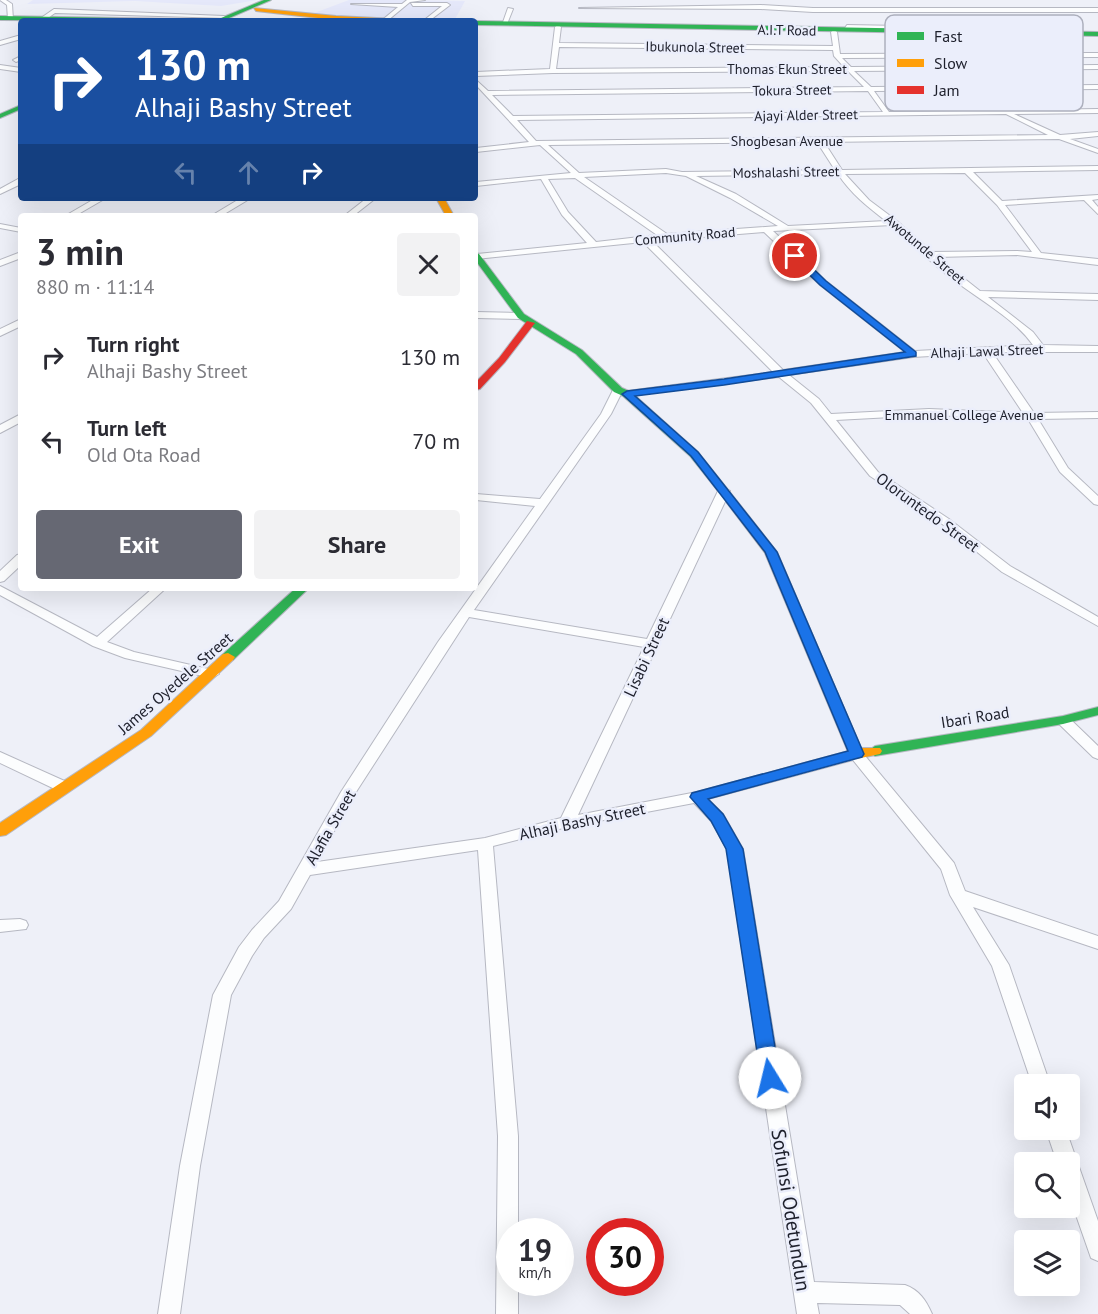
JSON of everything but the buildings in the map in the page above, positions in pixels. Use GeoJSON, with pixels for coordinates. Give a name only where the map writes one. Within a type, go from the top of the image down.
{"type":"FeatureCollection","features":[{"type":"Feature","properties":{"kind":"main road"},"geometry":{"type":"LineString","coordinates":[[228,18],[268,0]]}},
{"type":"Feature","properties":{"kind":"main road"},"geometry":{"type":"LineString","coordinates":[[229,18],[279,0]]}},
{"type":"Feature","properties":{"kind":"main road"},"geometry":{"type":"LineString","coordinates":[[254,10],[336,18]]}},
{"type":"Feature","properties":{"kind":"main road"},"geometry":{"type":"LineString","coordinates":[[254,10],[333,18]]}},
{"type":"Feature","properties":{"kind":"main road","name":"A.I.T Road"},"geometry":{"type":"LineString","coordinates":[[478,24],[529,26],[578,17],[885,29]]}},
{"type":"Feature","properties":{"kind":"main road","name":"A.I.T Road"},"geometry":{"type":"LineString","coordinates":[[478,24],[885,31]]}},
{"type":"Feature","properties":{"kind":"main road","name":"A.I.T Road"},"geometry":{"type":"LineString","coordinates":[[1083,35],[1098,35]]}},
{"type":"Feature","properties":{"kind":"main road","name":"A.I.T Road"},"geometry":{"type":"LineString","coordinates":[[1083,35],[1098,35]]}},
{"type":"Feature","properties":{"kind":"main road"},"geometry":{"type":"LineString","coordinates":[[0,112],[18,104]]}},
{"type":"Feature","properties":{"kind":"main road"},"geometry":{"type":"LineString","coordinates":[[0,116],[18,108]]}},
{"type":"Feature","properties":{"kind":"main road"},"geometry":{"type":"LineString","coordinates":[[478,260],[525,320],[579,352],[694,454],[771,552],[856,754]]}},
{"type":"Feature","properties":{"kind":"main road"},"geometry":{"type":"LineString","coordinates":[[478,385],[502,360],[525,320]]}},
{"type":"Feature","properties":{"kind":"main road","name":"James Oyedele Street"},"geometry":{"type":"LineString","coordinates":[[0,831],[64,787],[117,755],[146,733],[300,591]]}},
{"type":"Feature","properties":{"kind":"main road","name":"Ibari Road"},"geometry":{"type":"LineString","coordinates":[[856,754],[1063,720],[1098,711]]}},
{"type":"Feature","properties":{"kind":"street"},"geometry":{"type":"LineString","coordinates":[[3,0],[9,4],[6,18]]}},
{"type":"Feature","properties":{"kind":"street"},"geometry":{"type":"LineString","coordinates":[[388,18],[409,1],[422,0]]}},
{"type":"Feature","properties":{"kind":"street"},"geometry":{"type":"LineString","coordinates":[[578,17],[584,0]]}},
{"type":"Feature","properties":{"kind":"street"},"geometry":{"type":"LineString","coordinates":[[618,0],[622,8]]}},
{"type":"Feature","properties":{"kind":"street"},"geometry":{"type":"LineString","coordinates":[[695,0],[698,7]]}},
{"type":"Feature","properties":{"kind":"street"},"geometry":{"type":"LineString","coordinates":[[1078,1],[1098,9]]}},
{"type":"Feature","properties":{"kind":"street"},"geometry":{"type":"LineString","coordinates":[[354,4],[447,5],[430,18]]}},
{"type":"Feature","properties":{"kind":"street"},"geometry":{"type":"LineString","coordinates":[[882,4],[899,15]]}},
{"type":"Feature","properties":{"kind":"street"},"geometry":{"type":"LineString","coordinates":[[1013,4],[1024,8]]}},
{"type":"Feature","properties":{"kind":"street"},"geometry":{"type":"LineString","coordinates":[[336,18],[367,5]]}},
{"type":"Feature","properties":{"kind":"street"},"geometry":{"type":"LineString","coordinates":[[578,17],[622,8],[1098,9]]}},
{"type":"Feature","properties":{"kind":"street"},"geometry":{"type":"LineString","coordinates":[[504,24],[510,9]]}},
{"type":"Feature","properties":{"kind":"street"},"geometry":{"type":"LineString","coordinates":[[44,18],[54,11],[180,18]]}},
{"type":"Feature","properties":{"kind":"street"},"geometry":{"type":"LineString","coordinates":[[554,71],[558,27]]}},
{"type":"Feature","properties":{"kind":"street"},"geometry":{"type":"LineString","coordinates":[[876,29],[840,30],[836,52],[885,110]]}},
{"type":"Feature","properties":{"kind":"street"},"geometry":{"type":"LineString","coordinates":[[0,43],[18,38]]}},
{"type":"Feature","properties":{"kind":"street","name":"Ibukunola Street"},"geometry":{"type":"LineString","coordinates":[[555,45],[885,53]]}},
{"type":"Feature","properties":{"kind":"street","name":"Ibukunola Street"},"geometry":{"type":"LineString","coordinates":[[1083,55],[1098,55]]}},
{"type":"Feature","properties":{"kind":"street","name":"Thomas Ekun Street"},"geometry":{"type":"LineString","coordinates":[[1083,67],[1098,67]]}},
{"type":"Feature","properties":{"kind":"street"},"geometry":{"type":"LineString","coordinates":[[0,68],[18,70]]}},
{"type":"Feature","properties":{"kind":"street","name":"Thomas Ekun Street"},"geometry":{"type":"LineString","coordinates":[[478,74],[554,71],[885,69]]}},
{"type":"Feature","properties":{"kind":"street"},"geometry":{"type":"LineString","coordinates":[[478,84],[538,143],[579,176],[665,237]]}},
{"type":"Feature","properties":{"kind":"street","name":"Tokura Street"},"geometry":{"type":"LineString","coordinates":[[1083,87],[1098,87]]}},
{"type":"Feature","properties":{"kind":"street","name":"Tokura Street"},"geometry":{"type":"LineString","coordinates":[[486,93],[885,90]]}},
{"type":"Feature","properties":{"kind":"street","name":"Ajayi Alder Street"},"geometry":{"type":"LineString","coordinates":[[513,118],[1098,111]]}},
{"type":"Feature","properties":{"kind":"street"},"geometry":{"type":"LineString","coordinates":[[1006,112],[1043,131],[1098,151]]}},
{"type":"Feature","properties":{"kind":"street"},"geometry":{"type":"LineString","coordinates":[[772,116],[774,124]]}},
{"type":"Feature","properties":{"kind":"street"},"geometry":{"type":"LineString","coordinates":[[776,133],[778,141]]}},
{"type":"Feature","properties":{"kind":"street","name":"Shogbesan Avenue"},"geometry":{"type":"LineString","coordinates":[[478,150],[538,143],[820,141],[1064,137],[1098,134]]}},
{"type":"Feature","properties":{"kind":"street","name":"Awotunde Street"},"geometry":{"type":"LineString","coordinates":[[820,141],[839,171],[866,202],[894,223],[952,274],[981,294],[1030,334],[1040,348]]}},
{"type":"Feature","properties":{"kind":"street","name":"Moshalashi Street"},"geometry":{"type":"LineString","coordinates":[[478,184],[543,177],[666,171],[682,174],[1098,168]]}},
{"type":"Feature","properties":{"kind":"street"},"geometry":{"type":"LineString","coordinates":[[968,171],[999,203],[1039,255]]}},
{"type":"Feature","properties":{"kind":"street"},"geometry":{"type":"LineString","coordinates":[[682,174],[733,196],[786,228]]}},
{"type":"Feature","properties":{"kind":"street"},"geometry":{"type":"LineString","coordinates":[[543,177],[565,213],[593,244]]}},
{"type":"Feature","properties":{"kind":"street"},"geometry":{"type":"LineString","coordinates":[[0,192],[18,183]]}},
{"type":"Feature","properties":{"kind":"street"},"geometry":{"type":"LineString","coordinates":[[999,203],[1098,197]]}},
{"type":"Feature","properties":{"kind":"street"},"geometry":{"type":"LineString","coordinates":[[1086,198],[1098,212]]}},
{"type":"Feature","properties":{"kind":"street"},"geometry":{"type":"LineString","coordinates":[[74,213],[96,201]]}},
{"type":"Feature","properties":{"kind":"street"},"geometry":{"type":"LineString","coordinates":[[220,213],[242,201]]}},
{"type":"Feature","properties":{"kind":"street"},"geometry":{"type":"LineString","coordinates":[[352,213],[368,201]]}},
{"type":"Feature","properties":{"kind":"street","name":"Community Road"},"geometry":{"type":"LineString","coordinates":[[478,257],[665,237],[766,229],[894,223]]}},
{"type":"Feature","properties":{"kind":"street"},"geometry":{"type":"LineString","coordinates":[[0,226],[18,229]]}},
{"type":"Feature","properties":{"kind":"street"},"geometry":{"type":"LineString","coordinates":[[766,229],[823,283],[913,354]]}},
{"type":"Feature","properties":{"kind":"street","name":"Oloruntedo Street"},"geometry":{"type":"LineString","coordinates":[[645,239],[781,374],[816,401],[874,474],[945,521],[1006,568],[1098,622]]}},
{"type":"Feature","properties":{"kind":"street"},"geometry":{"type":"LineString","coordinates":[[930,255],[1004,253],[1098,262]]}},
{"type":"Feature","properties":{"kind":"street"},"geometry":{"type":"LineString","coordinates":[[0,263],[18,256]]}},
{"type":"Feature","properties":{"kind":"street"},"geometry":{"type":"LineString","coordinates":[[981,294],[1098,297]]}},
{"type":"Feature","properties":{"kind":"street"},"geometry":{"type":"LineString","coordinates":[[478,315],[525,320]]}},
{"type":"Feature","properties":{"kind":"street"},"geometry":{"type":"LineString","coordinates":[[0,333],[18,324]]}},
{"type":"Feature","properties":{"kind":"street"},"geometry":{"type":"LineString","coordinates":[[985,349],[1031,416],[1064,471],[1098,502]]}},
{"type":"Feature","properties":{"kind":"street","name":"Alhaji Lawal Street"},"geometry":{"type":"LineString","coordinates":[[623,392],[781,374],[913,354],[985,349],[1098,349]]}},
{"type":"Feature","properties":{"kind":"street","name":"Alafia Street"},"geometry":{"type":"LineString","coordinates":[[169,1314],[190,1166],[222,995],[245,952],[285,905],[349,792],[465,612],[541,503],[623,392]]}},
{"type":"Feature","properties":{"kind":"street","name":"Emmanuel College Avenue"},"geometry":{"type":"LineString","coordinates":[[829,417],[929,412],[1031,416],[1098,415]]}},
{"type":"Feature","properties":{"kind":"street"},"geometry":{"type":"LineString","coordinates":[[0,429],[18,419]]}},
{"type":"Feature","properties":{"kind":"street","name":"Lisabi Street"},"geometry":{"type":"LineString","coordinates":[[567,822],[724,491]]}},
{"type":"Feature","properties":{"kind":"street"},"geometry":{"type":"LineString","coordinates":[[478,497],[541,503]]}},
{"type":"Feature","properties":{"kind":"street"},"geometry":{"type":"LineString","coordinates":[[0,578],[18,561]]}},
{"type":"Feature","properties":{"kind":"street"},"geometry":{"type":"LineString","coordinates":[[0,590],[98,643],[130,656],[212,674]]}},
{"type":"Feature","properties":{"kind":"street"},"geometry":{"type":"LineString","coordinates":[[98,643],[157,591]]}},
{"type":"Feature","properties":{"kind":"street"},"geometry":{"type":"LineString","coordinates":[[465,612],[652,644]]}},
{"type":"Feature","properties":{"kind":"street"},"geometry":{"type":"LineString","coordinates":[[1063,720],[1098,754]]}},
{"type":"Feature","properties":{"kind":"street"},"geometry":{"type":"LineString","coordinates":[[856,754],[948,867],[958,895],[1000,965],[1038,1074]]}},
{"type":"Feature","properties":{"kind":"street","name":"Alhaji Bashy Street"},"geometry":{"type":"LineString","coordinates":[[305,870],[485,843],[567,822],[697,797],[856,754]]}},
{"type":"Feature","properties":{"kind":"street"},"geometry":{"type":"LineString","coordinates":[[0,757],[64,787]]}},
{"type":"Feature","properties":{"kind":"street","name":"Sofunsi Odetundun"},"geometry":{"type":"LineString","coordinates":[[697,797],[717,818],[735,849],[808,1314]]}},
{"type":"Feature","properties":{"kind":"street"},"geometry":{"type":"LineString","coordinates":[[485,843],[508,1136],[507,1314]]}},
{"type":"Feature","properties":{"kind":"street"},"geometry":{"type":"LineString","coordinates":[[958,895],[1098,943]]}},
{"type":"Feature","properties":{"kind":"street"},"geometry":{"type":"LineString","coordinates":[[0,926],[20,925]]}},
{"type":"Feature","properties":{"kind":"street"},"geometry":{"type":"LineString","coordinates":[[1080,1199],[1098,1251]]}},
{"type":"Feature","properties":{"kind":"street"},"geometry":{"type":"LineString","coordinates":[[804,1292],[905,1295],[917,1306],[921,1314]]}},
{"type":"Feature","properties":{"kind":"shaded area"},"geometry":{"type":"Polygon","coordinates":[[[33,0],[257,0],[221,6],[135,1],[27,4],[33,0]]]}},
{"type":"Feature","properties":{"kind":"shaded area"},"geometry":{"type":"Polygon","coordinates":[[[349,0],[465,1],[456,18],[309,15],[349,0]]]}},
{"type":"Feature","properties":{"kind":"traffic: fast"},"geometry":{"type":"LineString","coordinates":[[224,18],[268,0]]}},
{"type":"Feature","properties":{"kind":"traffic: fast"},"geometry":{"type":"LineString","coordinates":[[0,18],[18,18]]}},
{"type":"Feature","properties":{"kind":"traffic: fast"},"geometry":{"type":"LineString","coordinates":[[478,23],[885,30]]}},
{"type":"Feature","properties":{"kind":"traffic: fast"},"geometry":{"type":"LineString","coordinates":[[1083,34],[1098,34]]}},
{"type":"Feature","properties":{"kind":"traffic: fast"},"geometry":{"type":"LineString","coordinates":[[0,116],[18,108]]}},
{"type":"Feature","properties":{"kind":"traffic: fast"},"geometry":{"type":"LineString","coordinates":[[478,259],[521,316],[579,352],[618,390],[627,394],[694,454],[733,503]]}},
{"type":"Feature","properties":{"kind":"traffic: fast"},"geometry":{"type":"LineString","coordinates":[[228,657],[300,591]]}},
{"type":"Feature","properties":{"kind":"traffic: fast"},"geometry":{"type":"LineString","coordinates":[[875,751],[1063,720],[1098,711]]}},
{"type":"Feature","properties":{"kind":"traffic: slow"},"geometry":{"type":"LineString","coordinates":[[256,9],[336,18]]}},
{"type":"Feature","properties":{"kind":"traffic: slow"},"geometry":{"type":"LineString","coordinates":[[442,201],[448,213]]}},
{"type":"Feature","properties":{"kind":"traffic: slow"},"geometry":{"type":"LineString","coordinates":[[733,503],[771,552],[856,754],[875,751]]}},
{"type":"Feature","properties":{"kind":"traffic: slow"},"geometry":{"type":"LineString","coordinates":[[0,831],[146,733],[228,657]]}},
{"type":"Feature","properties":{"kind":"traffic: jam"},"geometry":{"type":"LineString","coordinates":[[478,385],[502,360],[530,323]]}},
{"type":"Feature","properties":{"kind":"route"},"geometry":{"type":"LineString","coordinates":[[770,1078],[735,849],[717,818],[697,797],[856,754],[771,552],[704,464],[675,435],[627,394],[913,354],[823,283],[795,256]]}}]}
